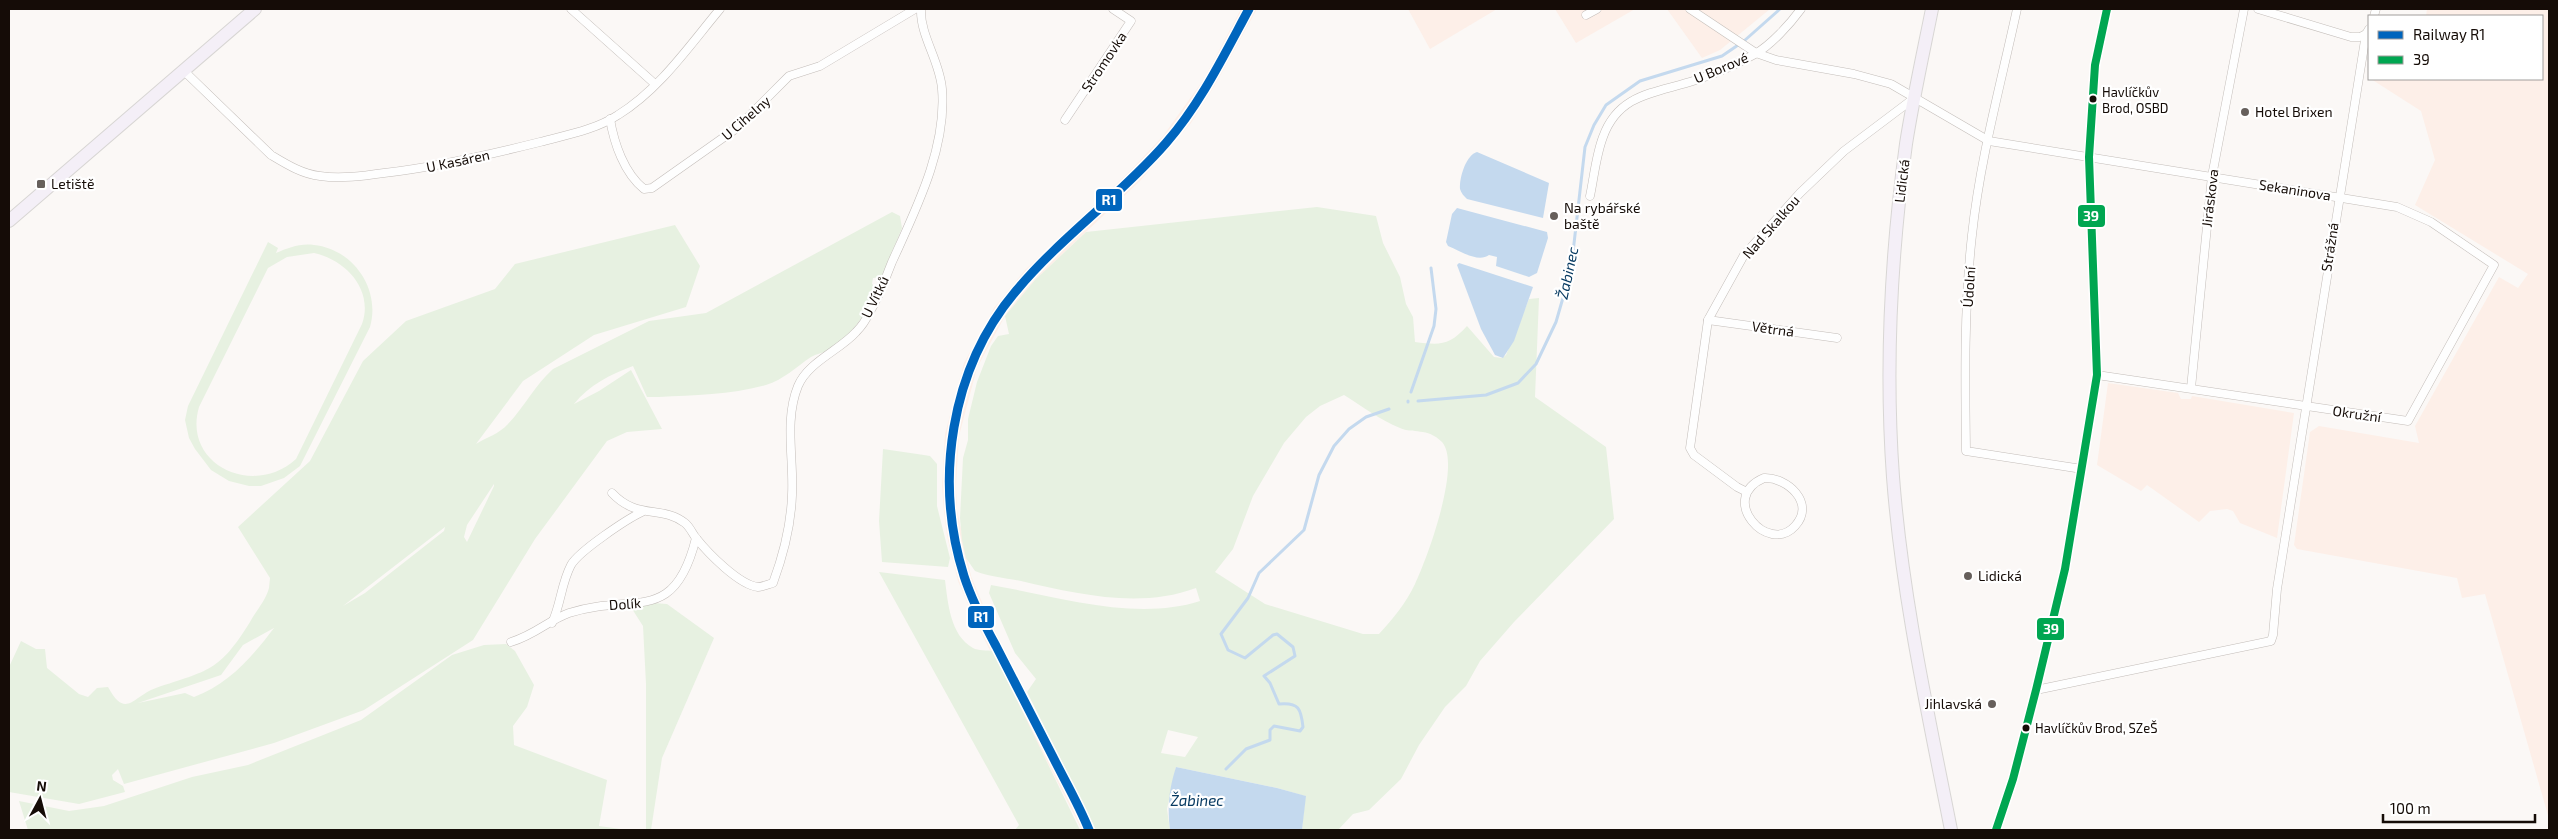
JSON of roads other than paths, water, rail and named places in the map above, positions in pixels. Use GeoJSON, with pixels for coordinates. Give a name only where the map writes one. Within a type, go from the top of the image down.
{"type":"FeatureCollection","features":[{"type":"Feature","properties":{"kind":"main road"},"geometry":{"type":"LineString","coordinates":[[9,221],[255,9]]}},
{"type":"Feature","properties":{"kind":"main road","name":"Lidická"},"geometry":{"type":"LineString","coordinates":[[1932,9],[1899,196],[1891,298],[1889,362],[1893,467],[1906,591],[1950,830]]}},
{"type":"Feature","properties":{"kind":"street"},"geometry":{"type":"LineString","coordinates":[[571,9],[655,84]]}},
{"type":"Feature","properties":{"kind":"street","name":"U Kasáren"},"geometry":{"type":"LineString","coordinates":[[183,70],[271,155],[304,172],[320,176],[359,176],[414,170],[520,147],[586,130],[610,119],[637,102],[669,71],[720,9]]}},
{"type":"Feature","properties":{"kind":"street","name":"U Cihelny"},"geometry":{"type":"LineString","coordinates":[[610,119],[617,150],[640,185],[644,189],[652,188],[737,128],[783,85],[789,76],[820,66],[915,9]]}},
{"type":"Feature","properties":{"kind":"street","name":"U Vítků"},"geometry":{"type":"LineString","coordinates":[[696,538],[734,576],[758,587],[773,583],[781,563],[792,496],[791,416],[798,385],[807,373],[856,332],[870,312],[910,221],[937,144],[942,119],[942,86],[936,60],[921,18],[921,9]]}},
{"type":"Feature","properties":{"kind":"street","name":"Stromovka"},"geometry":{"type":"LineString","coordinates":[[1065,120],[1131,22],[1113,9]]}},
{"type":"Feature","properties":{"kind":"street"},"geometry":{"type":"LineString","coordinates":[[1586,15],[1597,9]]}},
{"type":"Feature","properties":{"kind":"street"},"geometry":{"type":"LineString","coordinates":[[1690,9],[1756,53],[1787,26],[1801,9]]}},
{"type":"Feature","properties":{"kind":"street","name":"Údolní"},"geometry":{"type":"LineString","coordinates":[[2017,9],[1988,141],[1972,234],[1965,337],[1966,451],[2082,469]]}},
{"type":"Feature","properties":{"kind":"street"},"geometry":{"type":"LineString","coordinates":[[1996,830],[2013,778],[2065,568],[2097,375],[2089,157],[2095,65],[2107,9]]}},
{"type":"Feature","properties":{"kind":"street","name":"Jiráskova"},"geometry":{"type":"LineString","coordinates":[[2191,388],[2212,176],[2244,9]]}},
{"type":"Feature","properties":{"kind":"street"},"geometry":{"type":"LineString","coordinates":[[2258,9],[2351,37],[2360,37],[2367,31]]}},
{"type":"Feature","properties":{"kind":"street","name":"Strážná"},"geometry":{"type":"LineString","coordinates":[[2036,690],[2265,644],[2271,641],[2277,589],[2338,197],[2367,31]]}},
{"type":"Feature","properties":{"kind":"street","name":"U Borové"},"geometry":{"type":"LineString","coordinates":[[1590,196],[1603,137],[1619,112],[1632,100],[1651,91],[1696,80],[1756,53],[1776,60],[1854,74],[1891,84],[1915,98]]}},
{"type":"Feature","properties":{"kind":"street","name":"Sekaninova"},"geometry":{"type":"LineString","coordinates":[[1915,98],[1988,141],[2397,207],[2432,222],[2494,265],[2408,421]]}},
{"type":"Feature","properties":{"kind":"street","name":"Nad Skalkou"},"geometry":{"type":"LineString","coordinates":[[1747,492],[1737,487],[1694,455],[1690,448],[1708,320],[1744,255],[1800,193],[1844,151],[1915,98]]}},
{"type":"Feature","properties":{"kind":"street","name":"Větrná"},"geometry":{"type":"LineString","coordinates":[[1708,320],[1837,338]]}},
{"type":"Feature","properties":{"kind":"street"},"geometry":{"type":"LineString","coordinates":[[2097,375],[2306,407]]}},
{"type":"Feature","properties":{"kind":"street","name":"Okružní"},"geometry":{"type":"LineString","coordinates":[[2306,407],[2408,421]]}},
{"type":"Feature","properties":{"kind":"street"},"geometry":{"type":"LineString","coordinates":[[1764,478],[1772,478],[1789,485],[1800,499],[1802,507],[1798,523],[1792,529],[1777,534],[1762,530],[1749,515],[1744,501],[1747,492],[1756,482],[1764,478]]}},
{"type":"Feature","properties":{"kind":"street"},"geometry":{"type":"LineString","coordinates":[[612,493],[620,501],[642,512],[676,518],[687,524],[696,538]]}},
{"type":"Feature","properties":{"kind":"street"},"geometry":{"type":"LineString","coordinates":[[551,624],[558,609],[560,592],[573,561],[630,518],[642,512]]}},
{"type":"Feature","properties":{"kind":"street","name":"Dolík"},"geometry":{"type":"LineString","coordinates":[[511,642],[527,638],[567,614],[596,605],[651,602],[668,593],[687,565],[696,538]]}},
{"type":"Feature","properties":{"kind":"water"},"geometry":{"type":"Polygon","coordinates":[[[1477,152],[1549,183],[1543,218],[1467,199],[1460,189],[1461,179],[1467,162],[1477,152]]]}},
{"type":"Feature","properties":{"kind":"water"},"geometry":{"type":"Polygon","coordinates":[[[1457,208],[1547,232],[1548,238],[1537,273],[1529,277],[1496,266],[1497,257],[1489,255],[1480,258],[1474,257],[1448,246],[1446,242],[1452,214],[1457,208]]]}},
{"type":"Feature","properties":{"kind":"water"},"geometry":{"type":"Polygon","coordinates":[[[1459,263],[1533,287],[1514,341],[1503,358],[1495,355],[1481,329],[1457,265],[1459,263]]]}},
{"type":"Feature","properties":{"kind":"water","name":"Žabinec"},"geometry":{"type":"Polygon","coordinates":[[[1176,767],[1306,796],[1302,830],[1170,830],[1169,798],[1176,767]]]}},
{"type":"Feature","properties":{"kind":"waterway","name":"Žabinec"},"geometry":{"type":"LineString","coordinates":[[1418,401],[1486,395],[1518,383],[1536,364],[1556,322],[1571,270],[1585,147],[1594,125],[1606,105],[1640,81],[1722,56],[1744,41],[1780,9]]}},
{"type":"Feature","properties":{"kind":"waterway"},"geometry":{"type":"LineString","coordinates":[[1411,392],[1434,326],[1436,309],[1431,268]]}},
{"type":"Feature","properties":{"kind":"waterway","name":"Žabinec"},"geometry":{"type":"LineString","coordinates":[[1226,769],[1246,749],[1270,740],[1270,730],[1274,726],[1300,731],[1303,727],[1298,708],[1291,704],[1279,704],[1270,683],[1264,676],[1295,656],[1293,647],[1277,634],[1273,635],[1245,658],[1228,650],[1221,634],[1248,598],[1259,573],[1304,530],[1319,475],[1334,446],[1349,429],[1366,417],[1389,409]]}},
{"type":"Feature","properties":{"kind":"rail line","name":"R1"},"geometry":{"type":"LineString","coordinates":[[1089,830],[1072,793],[983,621],[964,576],[955,540],[950,502],[950,465],[954,427],[963,390],[976,355],[994,322],[1033,271],[1129,181],[1179,128],[1211,78],[1249,9]]}},
{"type":"Feature","properties":{"kind":"place","name":"Havlíčkův Brod, OSBD"},"geometry":{"type":"Point","coordinates":[2093,99]}},
{"type":"Feature","properties":{"kind":"place","name":"Hotel Brixen"},"geometry":{"type":"Point","coordinates":[2245,112]}},
{"type":"Feature","properties":{"kind":"place","name":"Letiště"},"geometry":{"type":"Point","coordinates":[41,184]}},
{"type":"Feature","properties":{"kind":"place","name":"Na rybářské baště"},"geometry":{"type":"Point","coordinates":[1554,216]}},
{"type":"Feature","properties":{"kind":"place","name":"Lidická"},"geometry":{"type":"Point","coordinates":[1968,576]}},
{"type":"Feature","properties":{"kind":"place","name":"Jihlavská"},"geometry":{"type":"Point","coordinates":[1992,704]}},
{"type":"Feature","properties":{"kind":"place","name":"Havlíčkův Brod, SZeŠ"},"geometry":{"type":"Point","coordinates":[2026,728]}}]}
